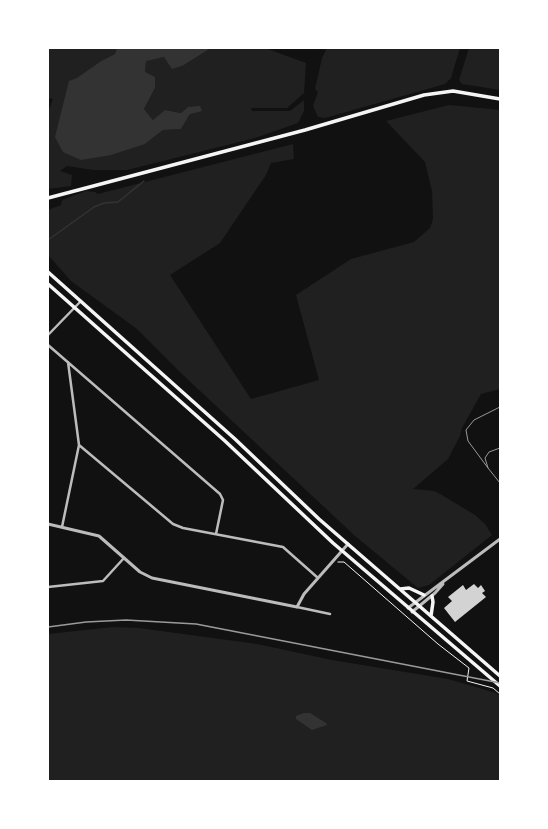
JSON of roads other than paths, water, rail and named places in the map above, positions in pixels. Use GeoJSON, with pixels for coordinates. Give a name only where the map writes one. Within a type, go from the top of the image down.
{"type":"FeatureCollection","features":[{"type":"Feature","properties":{"kind":"main road"},"geometry":{"type":"LineString","coordinates":[[48,198],[305,130],[424,95],[453,91],[500,99]]}},
{"type":"Feature","properties":{"kind":"main road"},"geometry":{"type":"LineString","coordinates":[[48,272],[219,425],[348,544],[500,676]]}},
{"type":"Feature","properties":{"kind":"main road"},"geometry":{"type":"LineString","coordinates":[[48,284],[225,441],[342,551],[500,686]]}},
{"type":"Feature","properties":{"kind":"main road"},"geometry":{"type":"LineString","coordinates":[[400,589],[409,588],[424,595]]}},
{"type":"Feature","properties":{"kind":"main road"},"geometry":{"type":"LineString","coordinates":[[431,616],[434,602],[432,596]]}},
{"type":"Feature","properties":{"kind":"street"},"geometry":{"type":"LineString","coordinates":[[48,335],[81,302]]}},
{"type":"Feature","properties":{"kind":"street"},"geometry":{"type":"LineString","coordinates":[[48,345],[220,494],[223,500],[216,534]]}},
{"type":"Feature","properties":{"kind":"street"},"geometry":{"type":"LineString","coordinates":[[62,527],[79,445],[68,362]]}},
{"type":"Feature","properties":{"kind":"street"},"geometry":{"type":"LineString","coordinates":[[79,445],[173,524],[183,528],[283,547],[318,578]]}},
{"type":"Feature","properties":{"kind":"street"},"geometry":{"type":"LineString","coordinates":[[48,524],[99,536],[140,572],[152,578],[330,614]]}},
{"type":"Feature","properties":{"kind":"street"},"geometry":{"type":"LineString","coordinates":[[408,608],[424,595],[444,583],[500,539]]}},
{"type":"Feature","properties":{"kind":"street"},"geometry":{"type":"LineString","coordinates":[[297,607],[302,597],[348,544]]}},
{"type":"Feature","properties":{"kind":"street"},"geometry":{"type":"LineString","coordinates":[[48,587],[103,580],[124,558]]}},
{"type":"Feature","properties":{"kind":"street"},"geometry":{"type":"LineString","coordinates":[[412,612],[432,596],[444,583]]}},
{"type":"Feature","properties":{"kind":"waterway"},"geometry":{"type":"LineString","coordinates":[[48,240],[94,207],[104,203],[118,202],[144,181]]}},
{"type":"Feature","properties":{"kind":"tram line"},"geometry":{"type":"LineString","coordinates":[[488,468],[468,441],[466,430],[474,420],[500,407]]}},
{"type":"Feature","properties":{"kind":"tram line"},"geometry":{"type":"LineString","coordinates":[[500,448],[489,452],[485,458],[488,468],[500,483]]}},
{"type":"Feature","properties":{"kind":"railway"},"geometry":{"type":"LineString","coordinates":[[48,627],[86,622],[126,620],[196,624],[500,683]]}}]}
